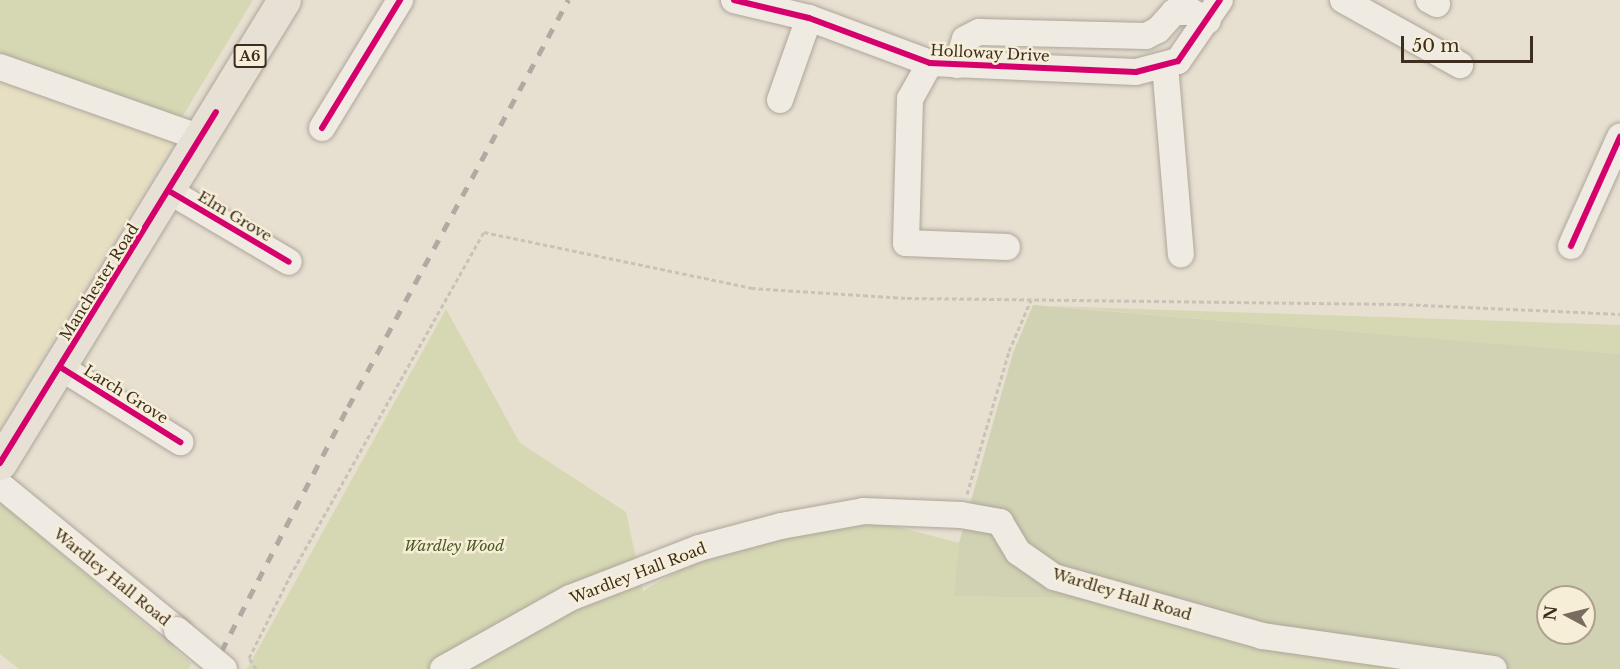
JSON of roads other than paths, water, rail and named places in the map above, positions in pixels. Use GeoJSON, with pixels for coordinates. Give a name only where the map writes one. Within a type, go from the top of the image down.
{"type":"FeatureCollection","features":[{"type":"Feature","properties":{"kind":"main road","name":"Manchester Road"},"geometry":{"type":"LineString","coordinates":[[0,463],[169,191],[284,0]]}},
{"type":"Feature","properties":{"kind":"street"},"geometry":{"type":"LineString","coordinates":[[322,128],[400,0]]}},
{"type":"Feature","properties":{"kind":"street"},"geometry":{"type":"LineString","coordinates":[[1343,0],[1460,65]]}},
{"type":"Feature","properties":{"kind":"street","name":"Holloway Drive"},"geometry":{"type":"LineString","coordinates":[[738,1],[808,18],[930,63],[1136,72],[1178,61],[1214,11]]}},
{"type":"Feature","properties":{"kind":"street"},"geometry":{"type":"LineString","coordinates":[[957,64],[965,39],[978,32],[1146,36],[1158,30],[1167,17],[1182,11],[1214,11]]}},
{"type":"Feature","properties":{"kind":"street"},"geometry":{"type":"LineString","coordinates":[[780,100],[808,18]]}},
{"type":"Feature","properties":{"kind":"street"},"geometry":{"type":"LineString","coordinates":[[1072,69],[1075,35]]}},
{"type":"Feature","properties":{"kind":"street"},"geometry":{"type":"LineString","coordinates":[[930,63],[910,99],[906,243],[1007,247]]}},
{"type":"Feature","properties":{"kind":"street"},"geometry":{"type":"LineString","coordinates":[[1165,64],[1181,254]]}},
{"type":"Feature","properties":{"kind":"street"},"geometry":{"type":"LineString","coordinates":[[0,67],[200,138]]}},
{"type":"Feature","properties":{"kind":"street"},"geometry":{"type":"LineString","coordinates":[[1570,246],[1620,137]]}},
{"type":"Feature","properties":{"kind":"street","name":"Elm Grove"},"geometry":{"type":"LineString","coordinates":[[169,191],[289,262]]}},
{"type":"Feature","properties":{"kind":"street","name":"Larch Grove"},"geometry":{"type":"LineString","coordinates":[[60,367],[180,442]]}},
{"type":"Feature","properties":{"kind":"street","name":"Wardley Hall Road"},"geometry":{"type":"LineString","coordinates":[[0,485],[224,669]]}},
{"type":"Feature","properties":{"kind":"street","name":"Wardley Hall Road"},"geometry":{"type":"LineString","coordinates":[[443,669],[570,598],[699,548],[781,526],[864,511],[962,514],[1000,522],[1018,552],[1054,577],[1262,636],[1494,669]]}},
{"type":"Feature","properties":{"kind":"railway"},"geometry":{"type":"LineString","coordinates":[[212,669],[348,407],[568,0]]}},
{"type":"Feature","properties":{"kind":"park label","name":"Wardley Wood"},"geometry":{"type":"Point","coordinates":[454,546]}}]}
